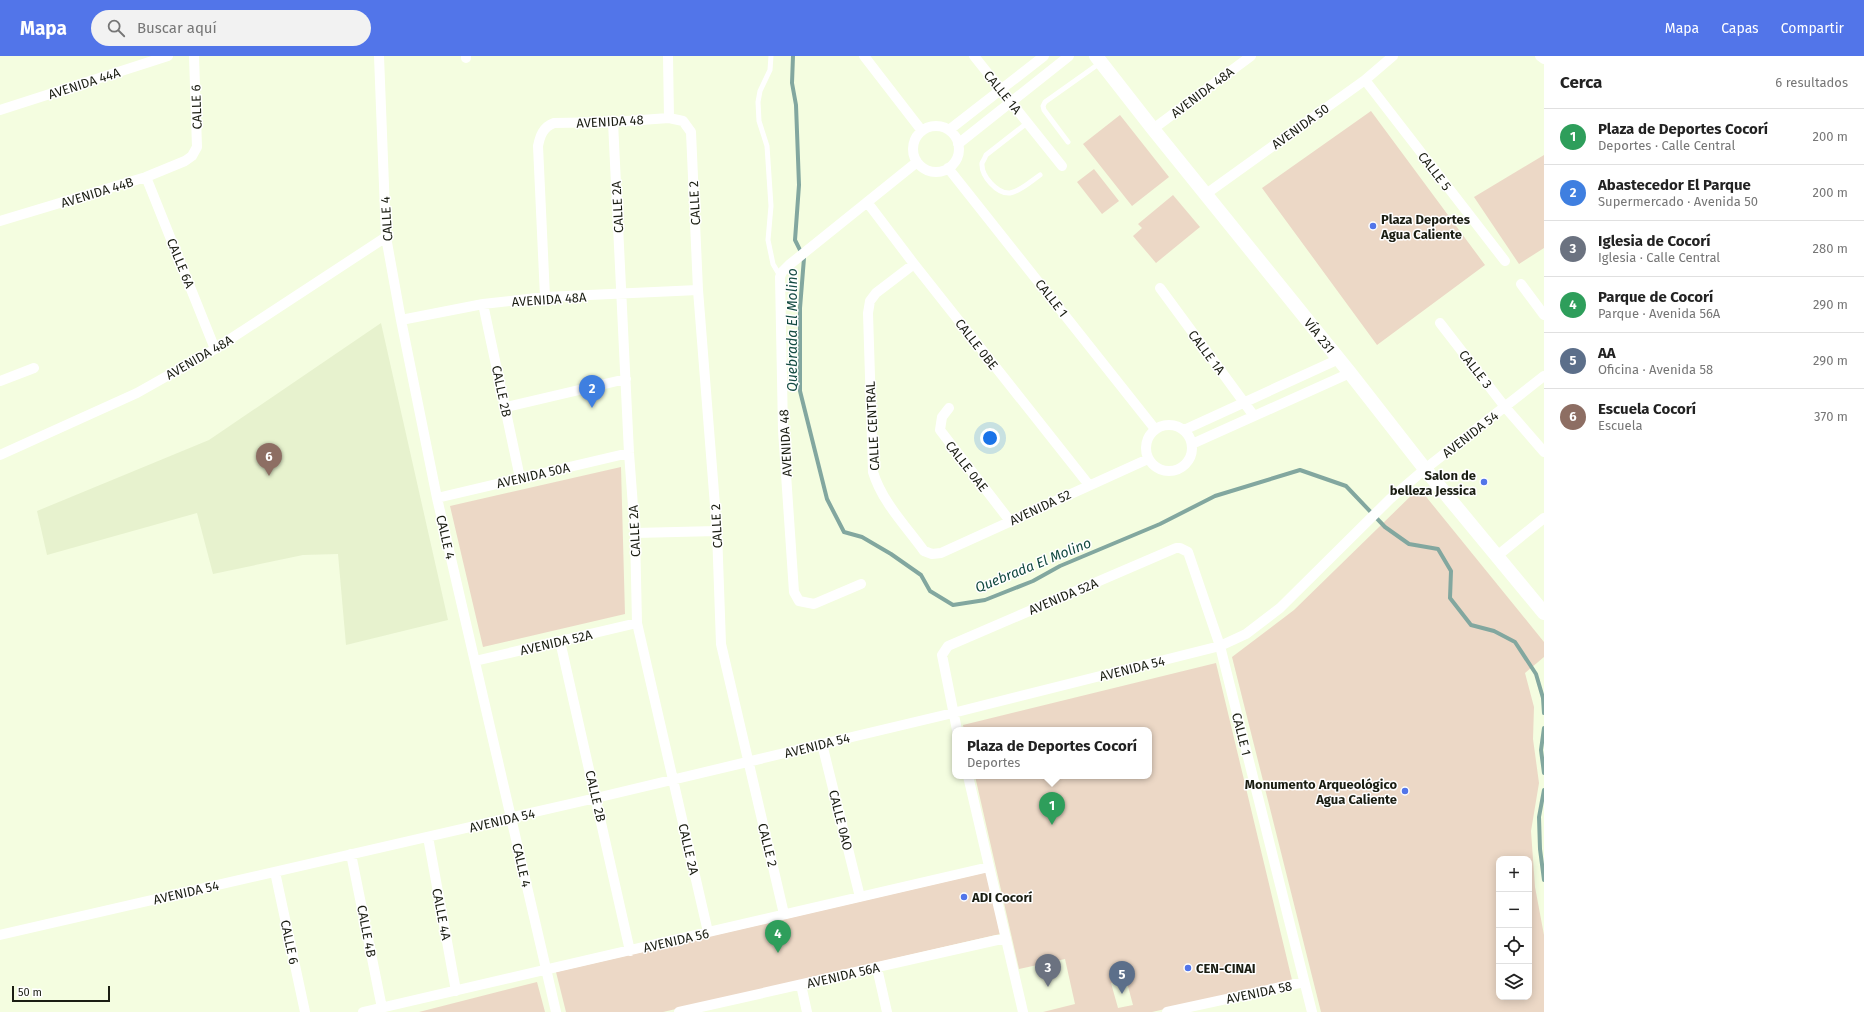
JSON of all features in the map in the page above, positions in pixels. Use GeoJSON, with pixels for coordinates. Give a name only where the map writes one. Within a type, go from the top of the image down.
{"type":"FeatureCollection","features":[{"type":"Feature","properties":{"kind":"main road","name":"VÍA 231"},"geometry":{"type":"LineString","coordinates":[[1099,59],[1153,129],[1339,359],[1425,469],[1544,613]]}},
{"type":"Feature","properties":{"kind":"street","name":"AVENIDA 44A"},"geometry":{"type":"LineString","coordinates":[[0,110],[168,56]]}},
{"type":"Feature","properties":{"kind":"street","name":"CALLE 6"},"geometry":{"type":"LineString","coordinates":[[192,156],[197,147],[194,56]]}},
{"type":"Feature","properties":{"kind":"street","name":"CALLE 4"},"geometry":{"type":"LineString","coordinates":[[379,56],[386,237],[401,320],[437,498],[556,1012]]}},
{"type":"Feature","properties":{"kind":"street"},"geometry":{"type":"LineString","coordinates":[[668,56],[669,118]]}},
{"type":"Feature","properties":{"kind":"street"},"geometry":{"type":"LineString","coordinates":[[864,56],[922,131]]}},
{"type":"Feature","properties":{"kind":"street","name":"CALLE 1A"},"geometry":{"type":"LineString","coordinates":[[974,56],[1062,166]]}},
{"type":"Feature","properties":{"kind":"street"},"geometry":{"type":"LineString","coordinates":[[949,130],[1044,56]]}},
{"type":"Feature","properties":{"kind":"street"},"geometry":{"type":"LineString","coordinates":[[958,144],[1069,56]]}},
{"type":"Feature","properties":{"kind":"street","name":"AVENIDA 48A"},"geometry":{"type":"LineString","coordinates":[[1153,129],[1251,56]]}},
{"type":"Feature","properties":{"kind":"street","name":"AVENIDA 50"},"geometry":{"type":"LineString","coordinates":[[1206,194],[1365,80],[1393,56]]}},
{"type":"Feature","properties":{"kind":"street"},"geometry":{"type":"LineString","coordinates":[[1540,56],[1544,60]]}},
{"type":"Feature","properties":{"kind":"street","name":"CALLE 5"},"geometry":{"type":"LineString","coordinates":[[1365,80],[1505,261]]}},
{"type":"Feature","properties":{"kind":"street","name":"AVENIDA 48"},"geometry":{"type":"LineString","coordinates":[[544,297],[538,146],[541,135],[548,125],[554,123],[613,122],[669,118],[682,121],[691,132]]}},
{"type":"Feature","properties":{"kind":"street","name":"CALLE 2A"},"geometry":{"type":"LineString","coordinates":[[613,122],[629,453],[635,533],[638,623],[708,932]]}},
{"type":"Feature","properties":{"kind":"street"},"geometry":{"type":"LineString","coordinates":[[932,126],[938,126],[949,130],[956,138],[958,144],[957,157],[948,168],[942,170],[928,170],[917,162],[914,154],[914,145],[916,137],[922,131],[932,126]]}},
{"type":"Feature","properties":{"kind":"street","name":"CALLE 2"},"geometry":{"type":"LineString","coordinates":[[691,132],[698,290],[717,531],[721,644],[784,914]]}},
{"type":"Feature","properties":{"kind":"street","name":"AVENIDA 44B"},"geometry":{"type":"LineString","coordinates":[[0,221],[146,177],[185,161],[192,156]]}},
{"type":"Feature","properties":{"kind":"street"},"geometry":{"type":"LineString","coordinates":[[780,277],[782,272],[789,265],[917,162]]}},
{"type":"Feature","properties":{"kind":"street","name":"CALLE 1"},"geometry":{"type":"LineString","coordinates":[[948,168],[1155,429]]}},
{"type":"Feature","properties":{"kind":"street","name":"CALLE 6A"},"geometry":{"type":"LineString","coordinates":[[146,177],[215,349]]}},
{"type":"Feature","properties":{"kind":"street","name":"CALLE 0BE"},"geometry":{"type":"LineString","coordinates":[[867,202],[914,264],[1089,485]]}},
{"type":"Feature","properties":{"kind":"street","name":"AVENIDA 48A"},"geometry":{"type":"LineString","coordinates":[[0,455],[138,393],[215,349],[386,237]]}},
{"type":"Feature","properties":{"kind":"street","name":"CALLE CENTRAL"},"geometry":{"type":"LineString","coordinates":[[914,264],[876,293],[870,301],[868,313],[873,472],[877,485],[883,496],[924,551],[932,554]]}},
{"type":"Feature","properties":{"kind":"street","name":"AVENIDA 48"},"geometry":{"type":"LineString","coordinates":[[780,277],[783,430],[794,592],[799,601],[814,604],[862,584]]}},
{"type":"Feature","properties":{"kind":"street"},"geometry":{"type":"LineString","coordinates":[[1521,284],[1544,315]]}},
{"type":"Feature","properties":{"kind":"street","name":"CALLE 1A"},"geometry":{"type":"LineString","coordinates":[[1160,288],[1254,416]]}},
{"type":"Feature","properties":{"kind":"street","name":"AVENIDA 48A"},"geometry":{"type":"LineString","coordinates":[[401,320],[483,304],[544,297],[698,290]]}},
{"type":"Feature","properties":{"kind":"street","name":"CALLE 2B"},"geometry":{"type":"LineString","coordinates":[[483,304],[520,478]]}},
{"type":"Feature","properties":{"kind":"street","name":"CALLE 3"},"geometry":{"type":"LineString","coordinates":[[1440,323],[1505,407],[1544,452]]}},
{"type":"Feature","properties":{"kind":"street"},"geometry":{"type":"LineString","coordinates":[[1184,430],[1339,359]]}},
{"type":"Feature","properties":{"kind":"street"},"geometry":{"type":"LineString","coordinates":[[0,381],[34,368]]}},
{"type":"Feature","properties":{"kind":"street"},"geometry":{"type":"LineString","coordinates":[[1192,444],[1350,373]]}},
{"type":"Feature","properties":{"kind":"street","name":"AVENIDA 54"},"geometry":{"type":"LineString","coordinates":[[0,935],[673,780],[953,713],[1220,646],[1246,634],[1280,608],[1390,499],[1425,469],[1544,376]]}},
{"type":"Feature","properties":{"kind":"street"},"geometry":{"type":"LineString","coordinates":[[506,407],[626,379]]}},
{"type":"Feature","properties":{"kind":"street","name":"CALLE 0AE"},"geometry":{"type":"LineString","coordinates":[[949,408],[942,417],[940,430],[1010,521]]}},
{"type":"Feature","properties":{"kind":"street"},"geometry":{"type":"LineString","coordinates":[[1173,425],[1184,430],[1189,436],[1192,444],[1192,452],[1189,460],[1184,466],[1177,470],[1168,471],[1160,470],[1153,465],[1148,459],[1146,443],[1155,429],[1161,426],[1173,425]]}},
{"type":"Feature","properties":{"kind":"street","name":"AVENIDA 50A"},"geometry":{"type":"LineString","coordinates":[[437,498],[629,453]]}},
{"type":"Feature","properties":{"kind":"street","name":"AVENIDA 52"},"geometry":{"type":"LineString","coordinates":[[932,554],[941,553],[1148,459]]}},
{"type":"Feature","properties":{"kind":"street"},"geometry":{"type":"LineString","coordinates":[[1497,556],[1544,518]]}},
{"type":"Feature","properties":{"kind":"street"},"geometry":{"type":"LineString","coordinates":[[635,533],[717,531]]}},
{"type":"Feature","properties":{"kind":"street","name":"AVENIDA 52A"},"geometry":{"type":"LineString","coordinates":[[953,713],[942,655],[948,646],[1176,548],[1180,548],[1188,552]]}},
{"type":"Feature","properties":{"kind":"street","name":"CALLE 1"},"geometry":{"type":"LineString","coordinates":[[1188,552],[1220,646],[1312,1012]]}},
{"type":"Feature","properties":{"kind":"street","name":"AVENIDA 52A"},"geometry":{"type":"LineString","coordinates":[[475,661],[638,623]]}},
{"type":"Feature","properties":{"kind":"street","name":"CALLE 2B"},"geometry":{"type":"LineString","coordinates":[[560,641],[630,950]]}},
{"type":"Feature","properties":{"kind":"street"},"geometry":{"type":"LineString","coordinates":[[953,713],[956,727]]}},
{"type":"Feature","properties":{"kind":"street","name":"CALLE 0AO"},"geometry":{"type":"LineString","coordinates":[[822,744],[860,897]]}},
{"type":"Feature","properties":{"kind":"street"},"geometry":{"type":"LineString","coordinates":[[969,779],[1023,1012]]}},
{"type":"Feature","properties":{"kind":"street","name":"CALLE 4A"},"geometry":{"type":"LineString","coordinates":[[428,837],[456,991]]}},
{"type":"Feature","properties":{"kind":"street","name":"CALLE 4B"},"geometry":{"type":"LineString","coordinates":[[351,854],[382,1008]]}},
{"type":"Feature","properties":{"kind":"street","name":"AVENIDA 56"},"geometry":{"type":"LineString","coordinates":[[363,1012],[990,867]]}},
{"type":"Feature","properties":{"kind":"street","name":"CALLE 6"},"geometry":{"type":"LineString","coordinates":[[275,872],[305,1012]]}},
{"type":"Feature","properties":{"kind":"street","name":"AVENIDA 56A"},"geometry":{"type":"LineString","coordinates":[[679,1012],[725,1007],[801,985],[1006,938]]}},
{"type":"Feature","properties":{"kind":"street"},"geometry":{"type":"LineString","coordinates":[[877,968],[887,1012]]}},
{"type":"Feature","properties":{"kind":"street","name":"AVENIDA 58"},"geometry":{"type":"LineString","coordinates":[[1167,1012],[1182,1010],[1304,982]]}},
{"type":"Feature","properties":{"kind":"street"},"geometry":{"type":"LineString","coordinates":[[801,985],[807,1012]]}},
{"type":"Feature","properties":{"kind":"lane"},"geometry":{"type":"LineString","coordinates":[[771,56],[770,70],[759,96],[759,121],[767,146],[772,206],[768,240],[773,264],[780,277]]}},
{"type":"Feature","properties":{"kind":"lane"},"geometry":{"type":"LineString","coordinates":[[1068,142],[1044,110],[1043,106],[1045,102],[1099,59]]}},
{"type":"Feature","properties":{"kind":"lane"},"geometry":{"type":"LineString","coordinates":[[1027,123],[986,155],[982,162],[983,171],[995,188],[1002,193],[1011,192],[1022,188],[1040,176]]}},
{"type":"Feature","properties":{"kind":"shaded area","name":"Plaza Deportes Agua Caliente"},"geometry":{"type":"Polygon","coordinates":[[[1371,111],[1485,265],[1377,345],[1262,188],[1371,111]]]}},
{"type":"Feature","properties":{"kind":"shaded area"},"geometry":{"type":"Polygon","coordinates":[[[1120,115],[1169,177],[1132,206],[1083,144],[1120,115]]]}},
{"type":"Feature","properties":{"kind":"shaded area"},"geometry":{"type":"Polygon","coordinates":[[[1544,155],[1544,248],[1519,264],[1474,197],[1544,155]]]}},
{"type":"Feature","properties":{"kind":"shaded area"},"geometry":{"type":"Polygon","coordinates":[[[1094,169],[1119,201],[1102,214],[1077,182],[1094,169]]]}},
{"type":"Feature","properties":{"kind":"shaded area"},"geometry":{"type":"Polygon","coordinates":[[[1173,195],[1200,227],[1156,263],[1133,236],[1142,228],[1138,224],[1173,195]]]}},
{"type":"Feature","properties":{"kind":"shaded area"},"geometry":{"type":"Polygon","coordinates":[[[381,323],[448,620],[346,645],[338,554],[303,555],[213,574],[197,513],[47,555],[37,511],[209,440],[381,323]]]}},
{"type":"Feature","properties":{"kind":"shaded area"},"geometry":{"type":"Polygon","coordinates":[[[621,467],[625,614],[483,647],[450,506],[621,467]]]}},
{"type":"Feature","properties":{"kind":"shaded area"},"geometry":{"type":"Polygon","coordinates":[[[1419,488],[1544,642],[1544,657],[1525,673],[1534,707],[1533,739],[1539,783],[1531,831],[1535,887],[1544,935],[1544,1012],[1321,1012],[1232,657],[1294,610],[1419,488]]]}},
{"type":"Feature","properties":{"kind":"shaded area"},"geometry":{"type":"Polygon","coordinates":[[[1216,663],[1292,980],[1152,1012],[1043,1012],[1075,1004],[1065,959],[1019,969],[976,779],[1152,779],[1152,727],[963,727],[963,725],[1216,663]],[[1126,979],[1111,983],[1118,1008],[1133,1005],[1126,979]]]}},
{"type":"Feature","properties":{"kind":"shaded area"},"geometry":{"type":"Polygon","coordinates":[[[987,872],[1000,934],[663,1012],[566,1012],[556,972],[987,872]]]}},
{"type":"Feature","properties":{"kind":"shaded area"},"geometry":{"type":"Polygon","coordinates":[[[537,982],[545,1012],[419,1012],[537,982]]]}},
{"type":"Feature","properties":{"kind":"waterway","name":"Quebrada El Molino"},"geometry":{"type":"LineString","coordinates":[[793,56],[792,83],[796,105],[799,185],[795,240],[804,258],[800,308],[800,391],[827,499],[844,532],[862,537],[891,554],[921,575],[930,591],[953,605],[985,600],[1033,581],[1060,566],[1160,524],[1215,496],[1300,470],[1346,486],[1385,527],[1409,544],[1438,549],[1451,571],[1450,598],[1471,625],[1494,631],[1515,642],[1536,674],[1543,698],[1544,713]]}},
{"type":"Feature","properties":{"kind":"waterway","name":"Quebrada El Molino"},"geometry":{"type":"LineString","coordinates":[[1544,728],[1541,750],[1544,773]]}},
{"type":"Feature","properties":{"kind":"waterway","name":"Quebrada El Molino"},"geometry":{"type":"LineString","coordinates":[[1544,790],[1539,817],[1540,849],[1544,880]]}},
{"type":"Feature","properties":{"kind":"place","name":"Plaza Deportes Agua Caliente"},"geometry":{"type":"Point","coordinates":[1373,226]}},
{"type":"Feature","properties":{"kind":"place","name":"Abastecedor El Parque"},"geometry":{"type":"Point","coordinates":[592,408]}},
{"type":"Feature","properties":{"kind":"place","name":"Escuela Cocorí"},"geometry":{"type":"Point","coordinates":[269,476]}},
{"type":"Feature","properties":{"kind":"place","name":"Salon de belleza Jessica"},"geometry":{"type":"Point","coordinates":[1484,482]}},
{"type":"Feature","properties":{"kind":"place","name":"Monumento Arqueológico Agua Caliente"},"geometry":{"type":"Point","coordinates":[1405,791]}},
{"type":"Feature","properties":{"kind":"place","name":"Plaza de Deportes Cocorí"},"geometry":{"type":"Point","coordinates":[1052,825]}},
{"type":"Feature","properties":{"kind":"place","name":"ADI Cocorí"},"geometry":{"type":"Point","coordinates":[964,897]}},
{"type":"Feature","properties":{"kind":"place","name":"Parque de Cocorí"},"geometry":{"type":"Point","coordinates":[778,953]}},
{"type":"Feature","properties":{"kind":"place","name":"CEN-CINAI"},"geometry":{"type":"Point","coordinates":[1188,968]}},
{"type":"Feature","properties":{"kind":"place","name":"Iglesia de Cocorí"},"geometry":{"type":"Point","coordinates":[1048,987]}},
{"type":"Feature","properties":{"kind":"place","name":"AA"},"geometry":{"type":"Point","coordinates":[1122,994]}}]}
